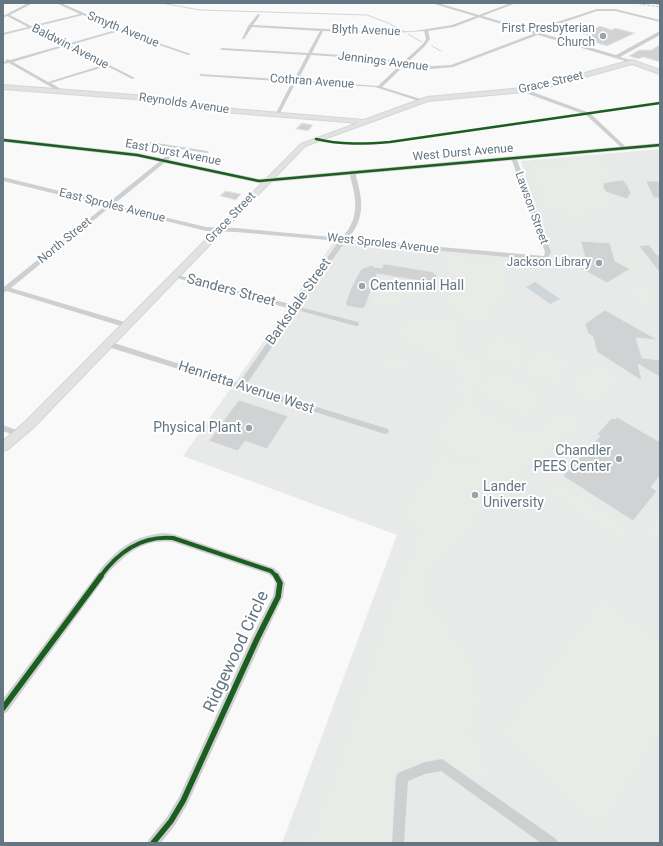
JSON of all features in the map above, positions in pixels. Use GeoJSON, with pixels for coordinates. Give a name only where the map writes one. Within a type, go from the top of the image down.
{"type":"FeatureCollection","features":[{"type":"Feature","properties":{"kind":"main road"},"geometry":{"type":"LineString","coordinates":[[632,62],[660,72]]}},
{"type":"Feature","properties":{"kind":"main road","name":"Grace Street"},"geometry":{"type":"LineString","coordinates":[[3,447],[28,425],[303,145],[436,97],[526,91],[632,62]]}},
{"type":"Feature","properties":{"kind":"main road","name":"Reynolds Avenue"},"geometry":{"type":"LineString","coordinates":[[3,87],[147,98],[170,101],[198,108],[364,122]]}},
{"type":"Feature","properties":{"kind":"street"},"geometry":{"type":"LineString","coordinates":[[5,16],[31,3]]}},
{"type":"Feature","properties":{"kind":"street","name":"Smyth Avenue"},"geometry":{"type":"LineString","coordinates":[[58,3],[119,30],[189,54]]}},
{"type":"Feature","properties":{"kind":"street"},"geometry":{"type":"LineString","coordinates":[[433,3],[632,62]]}},
{"type":"Feature","properties":{"kind":"street","name":"Blyth Avenue"},"geometry":{"type":"LineString","coordinates":[[250,26],[388,33],[426,30],[453,26],[514,3]]}},
{"type":"Feature","properties":{"kind":"street","name":"Jennings Avenue"},"geometry":{"type":"LineString","coordinates":[[222,49],[373,58],[433,68],[450,66],[537,33],[558,23],[602,10],[615,10],[660,21]]}},
{"type":"Feature","properties":{"kind":"street"},"geometry":{"type":"LineString","coordinates":[[3,34],[83,14]]}},
{"type":"Feature","properties":{"kind":"street"},"geometry":{"type":"LineString","coordinates":[[243,38],[258,15]]}},
{"type":"Feature","properties":{"kind":"street","name":"Baldwin Avenue"},"geometry":{"type":"LineString","coordinates":[[5,16],[31,27],[133,78]]}},
{"type":"Feature","properties":{"kind":"street"},"geometry":{"type":"LineString","coordinates":[[3,63],[119,30]]}},
{"type":"Feature","properties":{"kind":"street"},"geometry":{"type":"LineString","coordinates":[[277,115],[322,30]]}},
{"type":"Feature","properties":{"kind":"street"},"geometry":{"type":"LineString","coordinates":[[379,87],[427,42],[428,36],[426,30]]}},
{"type":"Feature","properties":{"kind":"street"},"geometry":{"type":"LineString","coordinates":[[616,57],[660,33]]}},
{"type":"Feature","properties":{"kind":"street"},"geometry":{"type":"LineString","coordinates":[[3,58],[62,92]]}},
{"type":"Feature","properties":{"kind":"street"},"geometry":{"type":"LineString","coordinates":[[48,84],[107,65]]}},
{"type":"Feature","properties":{"kind":"street","name":"Cothran Avenue"},"geometry":{"type":"LineString","coordinates":[[201,75],[379,87],[422,101]]}},
{"type":"Feature","properties":{"kind":"street"},"geometry":{"type":"LineString","coordinates":[[526,91],[588,114],[625,148]]}},
{"type":"Feature","properties":{"kind":"street","name":"East Durst Avenue"},"geometry":{"type":"LineString","coordinates":[[3,140],[112,152],[165,161],[252,180],[267,180]]}},
{"type":"Feature","properties":{"kind":"street"},"geometry":{"type":"LineString","coordinates":[[152,143],[207,152]]}},
{"type":"Feature","properties":{"kind":"street","name":"West Durst Avenue"},"geometry":{"type":"LineString","coordinates":[[267,180],[660,145]]}},
{"type":"Feature","properties":{"kind":"street","name":"North Street"},"geometry":{"type":"LineString","coordinates":[[4,289],[180,148]]}},
{"type":"Feature","properties":{"kind":"street","name":"Lawson Street"},"geometry":{"type":"LineString","coordinates":[[514,158],[548,252],[546,257]]}},
{"type":"Feature","properties":{"kind":"street","name":"Barksdale Street"},"geometry":{"type":"LineString","coordinates":[[240,386],[356,224],[360,206],[352,172]]}},
{"type":"Feature","properties":{"kind":"street","name":"East Sproles Avenue"},"geometry":{"type":"LineString","coordinates":[[3,180],[206,229],[221,229]]}},
{"type":"Feature","properties":{"kind":"street","name":"West Sproles Avenue"},"geometry":{"type":"LineString","coordinates":[[221,229],[454,251],[546,257]]}},
{"type":"Feature","properties":{"kind":"street","name":"Sanders Street"},"geometry":{"type":"LineString","coordinates":[[175,276],[356,324]]}},
{"type":"Feature","properties":{"kind":"street"},"geometry":{"type":"LineString","coordinates":[[4,289],[126,325]]}},
{"type":"Feature","properties":{"kind":"street","name":"Henrietta Avenue West"},"geometry":{"type":"LineString","coordinates":[[108,344],[385,431]]}},
{"type":"Feature","properties":{"kind":"street"},"geometry":{"type":"LineString","coordinates":[[3,428],[18,434]]}},
{"type":"Feature","properties":{"kind":"street","name":"Ridgewood Circle"},"geometry":{"type":"LineString","coordinates":[[3,708],[106,569],[124,551],[138,542],[156,537],[173,538],[271,571],[276,575],[280,588],[278,597],[257,639],[183,802],[171,821],[153,843]]}},
{"type":"Feature","properties":{"kind":"street"},"geometry":{"type":"LineString","coordinates":[[398,843],[402,777],[425,768],[442,765],[552,843]]}},
{"type":"Feature","properties":{"kind":"shaded area","name":"Lander University"},"geometry":{"type":"Polygon","coordinates":[[[660,149],[660,843],[282,843],[397,535],[183,456],[335,240],[541,259],[549,254],[521,161],[660,149]]]}},
{"type":"Feature","properties":{"kind":"shaded area"},"geometry":{"type":"Polygon","coordinates":[[[595,159],[611,175],[619,180],[602,183],[604,192],[621,199],[618,203],[611,207],[588,213],[578,219],[546,210],[530,164],[595,159]]]}},
{"type":"Feature","properties":{"kind":"shaded area"},"geometry":{"type":"Polygon","coordinates":[[[625,253],[632,253],[643,266],[639,270],[632,269],[626,265],[629,262],[625,253]]]}},
{"type":"Feature","properties":{"kind":"shaded area"},"geometry":{"type":"Polygon","coordinates":[[[446,255],[502,260],[506,265],[503,281],[505,288],[511,295],[509,300],[500,300],[491,306],[493,314],[486,320],[470,321],[446,308],[444,292],[449,270],[445,264],[446,255]]]}},
{"type":"Feature","properties":{"kind":"shaded area"},"geometry":{"type":"Polygon","coordinates":[[[394,280],[423,285],[425,288],[407,302],[388,284],[394,280]]]}},
{"type":"Feature","properties":{"kind":"shaded area"},"geometry":{"type":"Polygon","coordinates":[[[535,282],[560,299],[550,304],[526,287],[535,282]]]}},
{"type":"Feature","properties":{"kind":"shaded area"},"geometry":{"type":"Polygon","coordinates":[[[386,285],[404,303],[382,307],[378,306],[372,299],[377,286],[386,285]]]}},
{"type":"Feature","properties":{"kind":"shaded area"},"geometry":{"type":"Polygon","coordinates":[[[642,285],[650,291],[648,296],[653,309],[643,308],[636,304],[631,286],[642,285]]]}},
{"type":"Feature","properties":{"kind":"shaded area"},"geometry":{"type":"Polygon","coordinates":[[[563,314],[571,317],[583,318],[580,324],[575,325],[570,320],[542,317],[558,315],[563,314]]]}},
{"type":"Feature","properties":{"kind":"shaded area"},"geometry":{"type":"Polygon","coordinates":[[[418,315],[441,317],[463,325],[458,347],[461,354],[477,358],[489,366],[472,397],[492,415],[517,427],[534,431],[545,420],[553,415],[563,414],[579,417],[578,422],[572,433],[566,437],[557,439],[545,457],[537,463],[525,466],[522,484],[500,493],[473,522],[460,542],[425,577],[426,601],[469,652],[473,678],[481,698],[469,734],[480,746],[491,780],[473,776],[441,758],[411,761],[392,771],[392,843],[310,843],[419,527],[404,521],[404,509],[413,498],[414,490],[425,479],[427,470],[438,452],[472,465],[478,462],[462,458],[439,443],[440,429],[446,412],[461,406],[456,386],[460,379],[455,368],[419,347],[404,345],[395,332],[418,315]]]}},
{"type":"Feature","properties":{"kind":"shaded area"},"geometry":{"type":"Polygon","coordinates":[[[522,327],[531,328],[534,333],[556,342],[561,340],[569,343],[576,350],[546,343],[531,336],[522,327]]]}},
{"type":"Feature","properties":{"kind":"shaded area"},"geometry":{"type":"Polygon","coordinates":[[[494,334],[530,347],[517,370],[479,356],[494,334]]]}},
{"type":"Feature","properties":{"kind":"shaded area"},"geometry":{"type":"Polygon","coordinates":[[[534,348],[572,361],[560,386],[520,371],[534,348]]]}},
{"type":"Feature","properties":{"kind":"shaded area"},"geometry":{"type":"Polygon","coordinates":[[[388,355],[415,363],[409,375],[381,366],[388,355]]]}},
{"type":"Feature","properties":{"kind":"shaded area"},"geometry":{"type":"Polygon","coordinates":[[[600,365],[608,368],[619,384],[602,401],[581,399],[573,389],[572,378],[584,374],[600,365]]]}},
{"type":"Feature","properties":{"kind":"shaded area"},"geometry":{"type":"Polygon","coordinates":[[[491,370],[545,391],[531,418],[475,395],[491,370]]]}},
{"type":"Feature","properties":{"kind":"shaded area"},"geometry":{"type":"Polygon","coordinates":[[[564,485],[578,496],[589,499],[595,506],[607,512],[614,520],[629,528],[620,539],[611,532],[586,519],[572,509],[562,499],[546,493],[550,487],[564,485]]]}},
{"type":"Feature","properties":{"kind":"shaded area"},"geometry":{"type":"Polygon","coordinates":[[[660,512],[660,539],[645,532],[660,512]]]}},
{"type":"Feature","properties":{"kind":"shaded area"},"geometry":{"type":"Polygon","coordinates":[[[602,598],[660,641],[660,731],[602,829],[499,734],[602,598]]]}},
{"type":"Feature","properties":{"kind":"building","name":"First Presbyterian Church"},"geometry":{"type":"Polygon","coordinates":[[[600,26],[612,30],[615,28],[635,33],[607,46],[587,40],[589,40],[587,37],[590,36],[584,34],[600,26]]]}},
{"type":"Feature","properties":{"kind":"building"},"geometry":{"type":"Polygon","coordinates":[[[660,45],[660,62],[643,57],[638,59],[629,56],[639,50],[651,50],[660,45]]]}},
{"type":"Feature","properties":{"kind":"building"},"geometry":{"type":"Polygon","coordinates":[[[302,123],[313,125],[308,131],[296,129],[302,123]]]}},
{"type":"Feature","properties":{"kind":"building"},"geometry":{"type":"Polygon","coordinates":[[[623,180],[631,193],[627,199],[606,192],[603,187],[604,183],[623,180]]]}},
{"type":"Feature","properties":{"kind":"building"},"geometry":{"type":"Polygon","coordinates":[[[646,181],[660,181],[660,198],[654,198],[646,181]]]}},
{"type":"Feature","properties":{"kind":"building"},"geometry":{"type":"Polygon","coordinates":[[[226,191],[241,194],[236,200],[220,196],[226,191]]]}},
{"type":"Feature","properties":{"kind":"building","name":"Jackson Library"},"geometry":{"type":"Polygon","coordinates":[[[581,241],[610,243],[615,261],[630,269],[607,283],[575,265],[585,259],[581,241]]]}},
{"type":"Feature","properties":{"kind":"building"},"geometry":{"type":"Polygon","coordinates":[[[649,245],[657,255],[660,255],[660,273],[639,246],[649,245]]]}},
{"type":"Feature","properties":{"kind":"building","name":"Centennial Hall"},"geometry":{"type":"Polygon","coordinates":[[[386,264],[434,272],[434,274],[437,274],[434,283],[377,274],[365,307],[363,309],[346,306],[347,304],[345,304],[353,284],[361,269],[372,265],[374,267],[382,268],[383,265],[386,264]]]}},
{"type":"Feature","properties":{"kind":"building"},"geometry":{"type":"Polygon","coordinates":[[[605,310],[658,340],[636,338],[642,358],[660,360],[660,377],[638,364],[642,381],[597,352],[593,337],[588,333],[585,324],[605,310]]]}},
{"type":"Feature","properties":{"kind":"building","name":"Physical Plant"},"geometry":{"type":"Polygon","coordinates":[[[239,400],[288,416],[267,449],[245,441],[238,451],[209,441],[239,400]]]}},
{"type":"Feature","properties":{"kind":"building","name":"Chandler PEES Center"},"geometry":{"type":"Polygon","coordinates":[[[617,417],[660,442],[660,476],[651,487],[657,491],[633,521],[563,476],[600,436],[597,434],[612,418],[615,419],[617,417]]]}},
{"type":"Feature","properties":{"kind":"waterway"},"geometry":{"type":"LineString","coordinates":[[161,3],[200,10],[367,15],[388,23],[405,32]]}},
{"type":"Feature","properties":{"kind":"waterway"},"geometry":{"type":"LineString","coordinates":[[408,34],[422,42]]}},
{"type":"Feature","properties":{"kind":"waterway"},"geometry":{"type":"LineString","coordinates":[[432,46],[441,51]]}},
{"type":"Feature","properties":{"kind":"railway"},"geometry":{"type":"LineString","coordinates":[[634,3],[660,7]]}},
{"type":"Feature","properties":{"kind":"cycle path"},"geometry":{"type":"LineString","coordinates":[[316,139],[331,143],[349,144],[390,142],[660,103]]}},
{"type":"Feature","properties":{"kind":"cycle path"},"geometry":{"type":"LineString","coordinates":[[3,140],[137,155],[259,181],[660,145]]}},
{"type":"Feature","properties":{"kind":"cycle path"},"geometry":{"type":"LineString","coordinates":[[3,708],[106,569],[124,551],[133,545],[148,539],[163,537],[173,538],[271,571],[276,575],[280,583],[278,597],[257,639],[183,801],[171,821],[153,843]]}},
{"type":"Feature","properties":{"kind":"place","name":"First Presbyterian Church"},"geometry":{"type":"Point","coordinates":[603,36]}},
{"type":"Feature","properties":{"kind":"place","name":"Jackson Library"},"geometry":{"type":"Point","coordinates":[599,263]}},
{"type":"Feature","properties":{"kind":"place","name":"Centennial Hall"},"geometry":{"type":"Point","coordinates":[362,286]}},
{"type":"Feature","properties":{"kind":"place","name":"Physical Plant"},"geometry":{"type":"Point","coordinates":[249,428]}},
{"type":"Feature","properties":{"kind":"place","name":"Chandler PEES Center"},"geometry":{"type":"Point","coordinates":[619,459]}},
{"type":"Feature","properties":{"kind":"place","name":"Lander University"},"geometry":{"type":"Point","coordinates":[475,495]}}]}
